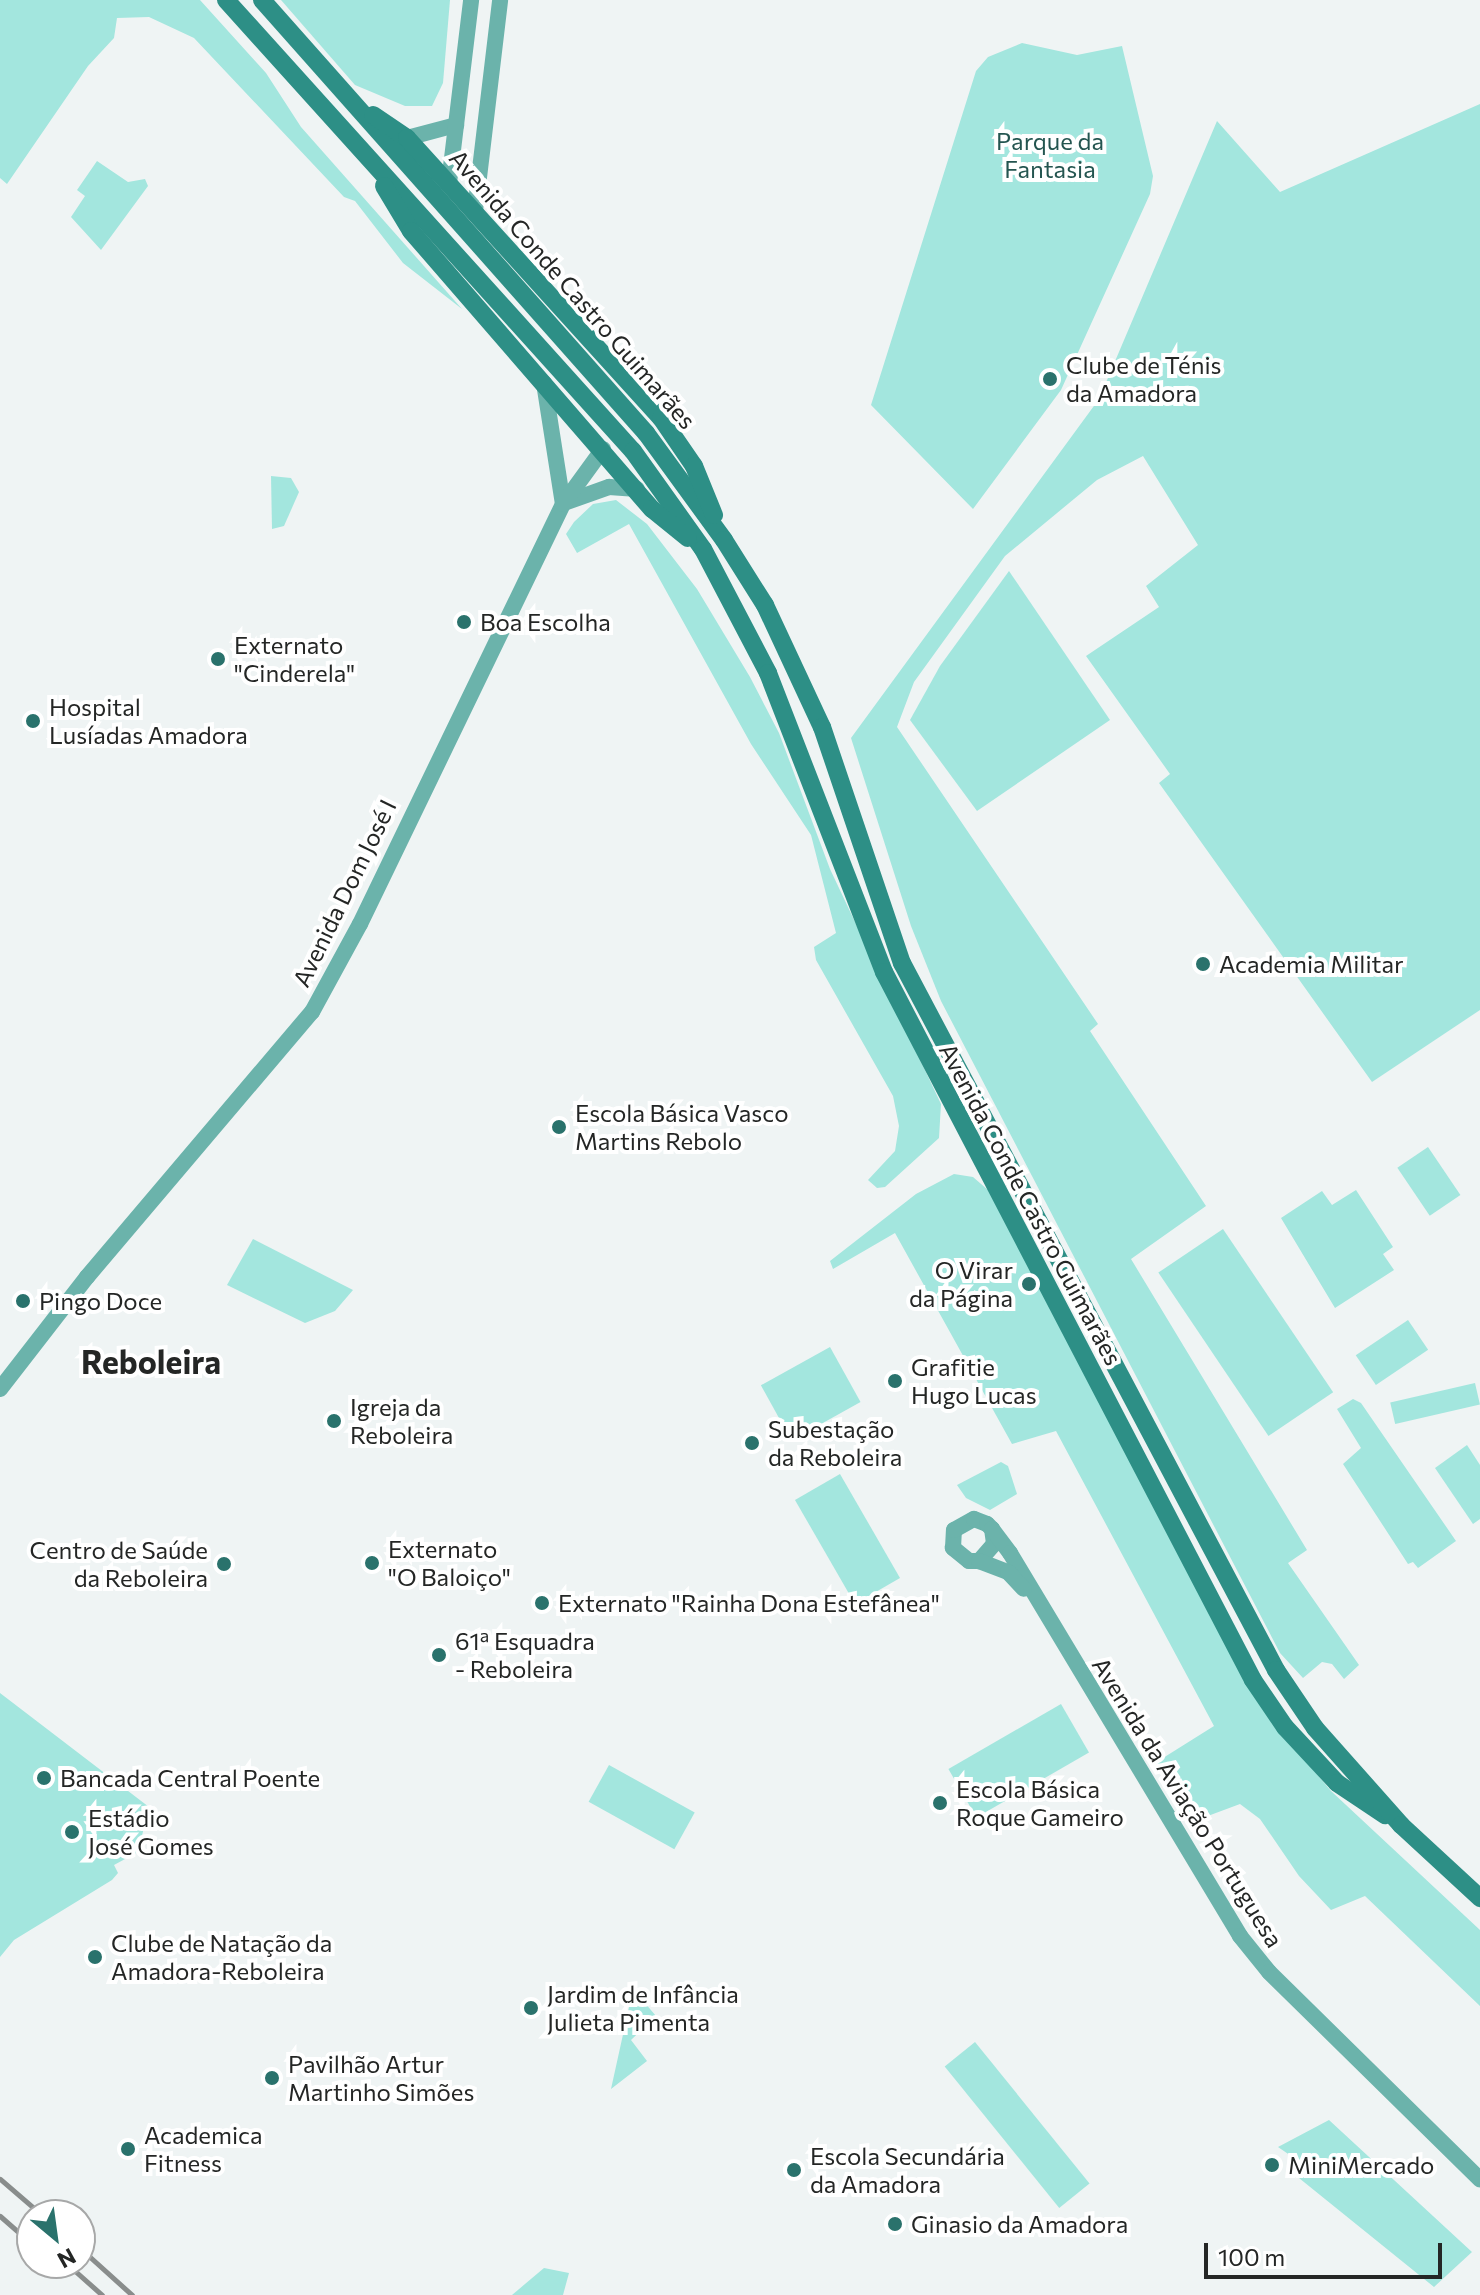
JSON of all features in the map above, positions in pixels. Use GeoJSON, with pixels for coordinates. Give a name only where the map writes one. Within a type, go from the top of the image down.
{"type":"FeatureCollection","features":[{"type":"Feature","properties":{"kind":"main road","name":"Avenida Conde Castro Guimarães"},"geometry":{"type":"LineString","coordinates":[[226,0],[617,433],[703,549],[768,673],[884,972],[1253,1680],[1285,1727],[1337,1783],[1401,1825]]}},
{"type":"Feature","properties":{"kind":"main road","name":"Avenida Conde Castro Guimarães"},"geometry":{"type":"LineString","coordinates":[[262,0],[631,418],[724,540],[771,617],[822,727],[902,963],[1007,1156],[1276,1670],[1304,1713],[1401,1825],[1480,1898]]}},
{"type":"Feature","properties":{"kind":"main road","name":"Avenida Conde Castro Guimarães"},"geometry":{"type":"LineString","coordinates":[[350,100],[407,138],[646,402],[694,466],[724,540]]}},
{"type":"Feature","properties":{"kind":"main road","name":"Avenida Conde Castro Guimarães"},"geometry":{"type":"LineString","coordinates":[[363,152],[411,231],[543,379],[652,509],[703,549]]}},
{"type":"Feature","properties":{"kind":"main road"},"geometry":{"type":"LineString","coordinates":[[437,260],[449,183]]}},
{"type":"Feature","properties":{"kind":"main road"},"geometry":{"type":"LineString","coordinates":[[441,237],[489,226]]}},
{"type":"Feature","properties":{"kind":"main road"},"geometry":{"type":"LineString","coordinates":[[603,449],[646,402]]}},
{"type":"Feature","properties":{"kind":"main road"},"geometry":{"type":"LineString","coordinates":[[973,1146],[984,1144],[1007,1156]]}},
{"type":"Feature","properties":{"kind":"main road"},"geometry":{"type":"LineString","coordinates":[[1285,1727],[1304,1713]]}},
{"type":"Feature","properties":{"kind":"street"},"geometry":{"type":"LineString","coordinates":[[449,183],[471,0]]}},
{"type":"Feature","properties":{"kind":"street"},"geometry":{"type":"LineString","coordinates":[[475,211],[500,0]]}},
{"type":"Feature","properties":{"kind":"street"},"geometry":{"type":"LineString","coordinates":[[462,78],[490,81]]}},
{"type":"Feature","properties":{"kind":"street"},"geometry":{"type":"LineString","coordinates":[[407,138],[456,125]]}},
{"type":"Feature","properties":{"kind":"street"},"geometry":{"type":"LineString","coordinates":[[543,379],[563,504],[609,487],[637,489]]}},
{"type":"Feature","properties":{"kind":"street","name":"Avenida Dom José I"},"geometry":{"type":"LineString","coordinates":[[0,1389],[87,1277],[312,1012],[360,924],[563,504],[603,449]]}},
{"type":"Feature","properties":{"kind":"street"},"geometry":{"type":"LineString","coordinates":[[974,1519],[992,1529],[991,1551],[979,1561],[959,1556],[953,1548],[954,1530],[974,1519]]}},
{"type":"Feature","properties":{"kind":"street","name":"Avenida da Aviação Portuguesa"},"geometry":{"type":"LineString","coordinates":[[992,1529],[1240,1936],[1269,1972],[1480,2179]]}},
{"type":"Feature","properties":{"kind":"street","name":"Avenida da Aviação Portuguesa"},"geometry":{"type":"LineString","coordinates":[[979,1561],[1008,1572],[1039,1608]]}},
{"type":"Feature","properties":{"kind":"green space"},"geometry":{"type":"Polygon","coordinates":[[[0,0],[200,0],[266,73],[301,127],[462,309],[403,263],[355,201],[344,197],[194,38],[149,17],[117,18],[114,38],[88,66],[7,184],[0,178],[0,0]]]}},
{"type":"Feature","properties":{"kind":"green space"},"geometry":{"type":"Polygon","coordinates":[[[281,0],[450,0],[443,83],[432,106],[405,106],[355,85],[281,0]]]}},
{"type":"Feature","properties":{"kind":"green space","name":"Parque da Fantasia"},"geometry":{"type":"Polygon","coordinates":[[[1022,43],[1077,55],[1122,46],[1153,176],[1150,194],[1061,390],[973,509],[871,405],[976,71],[988,57],[1022,43]]]}},
{"type":"Feature","properties":{"kind":"green space"},"geometry":{"type":"Polygon","coordinates":[[[1480,104],[1480,1010],[1372,1082],[1159,783],[1170,774],[1086,656],[1159,607],[1146,586],[1198,545],[1143,456],[1097,480],[1005,556],[914,682],[897,727],[1098,1024],[1090,1031],[1206,1206],[1131,1259],[1307,1550],[1288,1563],[1359,1665],[1344,1679],[1332,1664],[1322,1662],[1303,1678],[1280,1653],[941,1001],[911,926],[851,738],[1099,399],[1217,121],[1280,192],[1480,104]]]}},
{"type":"Feature","properties":{"kind":"green space"},"geometry":{"type":"Polygon","coordinates":[[[97,161],[128,182],[145,179],[148,186],[101,250],[71,217],[85,196],[77,190],[97,161]]]}},
{"type":"Feature","properties":{"kind":"green space"},"geometry":{"type":"Polygon","coordinates":[[[271,476],[291,478],[299,492],[284,526],[272,529],[271,476]]]}},
{"type":"Feature","properties":{"kind":"green space"},"geometry":{"type":"Polygon","coordinates":[[[616,500],[647,524],[697,589],[750,677],[779,733],[830,869],[941,1104],[939,1138],[885,1187],[877,1188],[868,1180],[895,1151],[899,1126],[893,1096],[816,960],[814,947],[836,933],[811,835],[751,744],[629,524],[577,553],[566,534],[574,522],[593,504],[616,500]]]}},
{"type":"Feature","properties":{"kind":"green space"},"geometry":{"type":"Polygon","coordinates":[[[1009,571],[1110,720],[977,811],[910,720],[940,666],[1009,571]]]}},
{"type":"Feature","properties":{"kind":"green space"},"geometry":{"type":"Polygon","coordinates":[[[1428,1147],[1460,1195],[1430,1216],[1397,1168],[1428,1147]]]}},
{"type":"Feature","properties":{"kind":"green space"},"geometry":{"type":"Polygon","coordinates":[[[954,1174],[973,1177],[988,1190],[1268,1715],[1331,1791],[1480,1930],[1480,2006],[1365,1896],[1331,1910],[1299,1876],[1260,1819],[1240,1804],[1189,1823],[1155,1763],[1214,1726],[1056,1431],[1012,1444],[895,1233],[833,1269],[830,1261],[916,1194],[954,1174]]]}},
{"type":"Feature","properties":{"kind":"green space"},"geometry":{"type":"Polygon","coordinates":[[[1356,1190],[1393,1247],[1383,1254],[1394,1270],[1335,1308],[1281,1218],[1322,1191],[1332,1205],[1356,1190]]]}},
{"type":"Feature","properties":{"kind":"green space"},"geometry":{"type":"Polygon","coordinates":[[[1223,1229],[1333,1392],[1268,1436],[1158,1273],[1223,1229]]]}},
{"type":"Feature","properties":{"kind":"green space"},"geometry":{"type":"Polygon","coordinates":[[[253,1239],[353,1290],[335,1311],[305,1323],[227,1285],[253,1239]]]}},
{"type":"Feature","properties":{"kind":"green space"},"geometry":{"type":"Polygon","coordinates":[[[1408,1320],[1428,1350],[1376,1385],[1356,1355],[1408,1320]]]}},
{"type":"Feature","properties":{"kind":"green space"},"geometry":{"type":"Polygon","coordinates":[[[830,1347],[861,1402],[791,1440],[761,1385],[830,1347]]]}},
{"type":"Feature","properties":{"kind":"green space"},"geometry":{"type":"Polygon","coordinates":[[[1475,1383],[1480,1404],[1395,1424],[1390,1403],[1475,1383]]]}},
{"type":"Feature","properties":{"kind":"green space"},"geometry":{"type":"Polygon","coordinates":[[[1353,1399],[1361,1403],[1456,1541],[1418,1568],[1413,1562],[1408,1564],[1343,1464],[1361,1448],[1337,1409],[1353,1399]]]}},
{"type":"Feature","properties":{"kind":"green space"},"geometry":{"type":"Polygon","coordinates":[[[1467,1445],[1480,1465],[1480,1519],[1473,1524],[1435,1468],[1467,1445]]]}},
{"type":"Feature","properties":{"kind":"green space"},"geometry":{"type":"Polygon","coordinates":[[[1001,1462],[1008,1466],[1017,1494],[990,1510],[966,1498],[957,1485],[1001,1462]]]}},
{"type":"Feature","properties":{"kind":"green space"},"geometry":{"type":"Polygon","coordinates":[[[840,1474],[900,1578],[855,1604],[795,1500],[840,1474]]]}},
{"type":"Feature","properties":{"kind":"green space","name":"Estádio José Gomes"},"geometry":{"type":"Polygon","coordinates":[[[0,1693],[149,1807],[138,1852],[114,1865],[118,1873],[112,1880],[14,1940],[0,1957],[0,1693]]]}},
{"type":"Feature","properties":{"kind":"green space"},"geometry":{"type":"Polygon","coordinates":[[[1061,1704],[1089,1752],[976,1817],[948,1769],[1061,1704]]]}},
{"type":"Feature","properties":{"kind":"green space"},"geometry":{"type":"Polygon","coordinates":[[[609,1765],[695,1813],[674,1849],[589,1802],[609,1765]]]}},
{"type":"Feature","properties":{"kind":"green space"},"geometry":{"type":"Polygon","coordinates":[[[633,1989],[656,2016],[631,2040],[647,2061],[611,2089],[633,1989]]]}},
{"type":"Feature","properties":{"kind":"green space"},"geometry":{"type":"Polygon","coordinates":[[[975,2042],[1090,2183],[1059,2208],[945,2067],[975,2042]]]}},
{"type":"Feature","properties":{"kind":"green space"},"geometry":{"type":"Polygon","coordinates":[[[1329,2120],[1472,2252],[1434,2287],[1294,2174],[1297,2160],[1278,2147],[1329,2120]]]}},
{"type":"Feature","properties":{"kind":"green space"},"geometry":{"type":"Polygon","coordinates":[[[544,2268],[569,2273],[563,2295],[512,2295],[544,2268]]]}},
{"type":"Feature","properties":{"kind":"railway"},"geometry":{"type":"LineString","coordinates":[[0,2179],[23,2199]]}},
{"type":"Feature","properties":{"kind":"railway"},"geometry":{"type":"LineString","coordinates":[[0,2216],[16,2230]]}},
{"type":"Feature","properties":{"kind":"railway"},"geometry":{"type":"LineString","coordinates":[[96,2262],[132,2295]]}},
{"type":"Feature","properties":{"kind":"railway"},"geometry":{"type":"LineString","coordinates":[[84,2279],[102,2295]]}},
{"type":"Feature","properties":{"kind":"place","name":"Clube de Ténis da Amadora"},"geometry":{"type":"Point","coordinates":[1050,379]}},
{"type":"Feature","properties":{"kind":"place","name":"Boa Escolha"},"geometry":{"type":"Point","coordinates":[464,622]}},
{"type":"Feature","properties":{"kind":"place","name":"Externato \"Cinderela\""},"geometry":{"type":"Point","coordinates":[218,659]}},
{"type":"Feature","properties":{"kind":"place","name":"Hospital Lusíadas Amadora"},"geometry":{"type":"Point","coordinates":[33,721]}},
{"type":"Feature","properties":{"kind":"place","name":"Academia Militar"},"geometry":{"type":"Point","coordinates":[1203,964]}},
{"type":"Feature","properties":{"kind":"place","name":"Escola Básica Vasco Martins Rebolo"},"geometry":{"type":"Point","coordinates":[559,1127]}},
{"type":"Feature","properties":{"kind":"place","name":"O Virar da Página"},"geometry":{"type":"Point","coordinates":[1029,1284]}},
{"type":"Feature","properties":{"kind":"place","name":"Pingo Doce"},"geometry":{"type":"Point","coordinates":[23,1301]}},
{"type":"Feature","properties":{"kind":"place","name":"Grafitie Hugo Lucas"},"geometry":{"type":"Point","coordinates":[895,1381]}},
{"type":"Feature","properties":{"kind":"place","name":"Igreja da Reboleira"},"geometry":{"type":"Point","coordinates":[334,1421]}},
{"type":"Feature","properties":{"kind":"place","name":"Subestação da Reboleira"},"geometry":{"type":"Point","coordinates":[752,1443]}},
{"type":"Feature","properties":{"kind":"place","name":"Externato \"O Baloiço\""},"geometry":{"type":"Point","coordinates":[372,1563]}},
{"type":"Feature","properties":{"kind":"place","name":"Centro de Saúde da Reboleira"},"geometry":{"type":"Point","coordinates":[224,1564]}},
{"type":"Feature","properties":{"kind":"place","name":"Externato \"Rainha Dona Estefânea\""},"geometry":{"type":"Point","coordinates":[542,1603]}},
{"type":"Feature","properties":{"kind":"place","name":"61ª Esquadra - Reboleira"},"geometry":{"type":"Point","coordinates":[439,1655]}},
{"type":"Feature","properties":{"kind":"place","name":"Bancada Central Poente"},"geometry":{"type":"Point","coordinates":[44,1778]}},
{"type":"Feature","properties":{"kind":"place","name":"Escola Básica Roque Gameiro"},"geometry":{"type":"Point","coordinates":[940,1803]}},
{"type":"Feature","properties":{"kind":"place","name":"Estádio José Gomes"},"geometry":{"type":"Point","coordinates":[72,1832]}},
{"type":"Feature","properties":{"kind":"place","name":"Clube de Natação da Amadora-Reboleira"},"geometry":{"type":"Point","coordinates":[95,1957]}},
{"type":"Feature","properties":{"kind":"place","name":"Jardim de Infância Julieta Pimenta"},"geometry":{"type":"Point","coordinates":[531,2008]}},
{"type":"Feature","properties":{"kind":"place","name":"Pavilhão Artur Martinho Simões"},"geometry":{"type":"Point","coordinates":[272,2078]}},
{"type":"Feature","properties":{"kind":"place","name":"Academica Fitness"},"geometry":{"type":"Point","coordinates":[128,2149]}},
{"type":"Feature","properties":{"kind":"place","name":"MiniMercado"},"geometry":{"type":"Point","coordinates":[1272,2165]}},
{"type":"Feature","properties":{"kind":"place","name":"Escola Secundária da Amadora"},"geometry":{"type":"Point","coordinates":[794,2170]}},
{"type":"Feature","properties":{"kind":"place","name":"Ginasio da Amadora"},"geometry":{"type":"Point","coordinates":[895,2224]}},
{"type":"Feature","properties":{"kind":"district","name":"Reboleira"},"geometry":{"type":"Point","coordinates":[151,1361]}}]}
